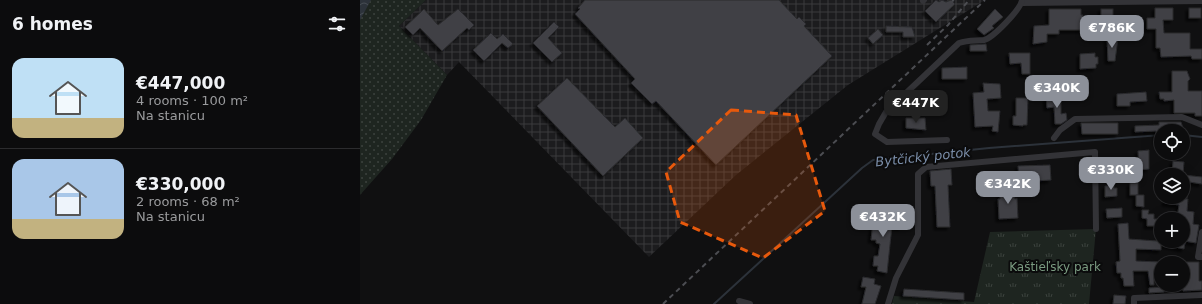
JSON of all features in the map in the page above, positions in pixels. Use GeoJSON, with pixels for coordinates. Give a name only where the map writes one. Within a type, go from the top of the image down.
{"type":"FeatureCollection","features":[{"type":"Feature","properties":{"kind":"street"},"geometry":{"type":"LineString","coordinates":[[946,140],[887,142],[876,134],[878,124],[886,112],[959,43],[967,40],[985,40],[994,35],[1022,2],[1202,1]]}},
{"type":"Feature","properties":{"kind":"street"},"geometry":{"type":"LineString","coordinates":[[1054,138],[1060,130],[1075,119],[1182,117],[1202,125]]}},
{"type":"Feature","properties":{"kind":"street"},"geometry":{"type":"LineString","coordinates":[[888,304],[896,278],[918,235],[918,174],[926,167],[1094,152],[1096,229]]}},
{"type":"Feature","properties":{"kind":"street"},"geometry":{"type":"LineString","coordinates":[[1202,232],[1198,257],[1202,257]]}},
{"type":"Feature","properties":{"kind":"street"},"geometry":{"type":"LineString","coordinates":[[1134,304],[1134,298],[1202,294]]}},
{"type":"Feature","properties":{"kind":"street"},"geometry":{"type":"LineString","coordinates":[[738,301],[750,304]]}},
{"type":"Feature","properties":{"kind":"highlighted area"},"geometry":{"type":"Polygon","coordinates":[[[731,110],[796,115],[825,211],[763,258],[680,222],[666,172],[731,110]]]}},
{"type":"Feature","properties":{"kind":"shaded area"},"geometry":{"type":"Polygon","coordinates":[[[426,0],[985,0],[848,85],[736,175],[649,257],[459,62],[447,75],[399,26],[426,0]]]}},
{"type":"Feature","properties":{"kind":"green space"},"geometry":{"type":"Polygon","coordinates":[[[360,0],[426,0],[399,26],[447,75],[421,120],[392,159],[360,195],[360,0]]]}},
{"type":"Feature","properties":{"kind":"green space","name":"Kaštieľsky park"},"geometry":{"type":"Polygon","coordinates":[[[1096,229],[1089,304],[892,304],[894,296],[974,302],[990,232],[1096,229]]]}},
{"type":"Feature","properties":{"kind":"water"},"geometry":{"type":"Polygon","coordinates":[[[360,0],[371,0],[360,20],[360,0]]]}},
{"type":"Feature","properties":{"kind":"building"},"geometry":{"type":"Polygon","coordinates":[[[585,0],[779,0],[797,19],[799,17],[806,24],[804,26],[832,56],[716,165],[656,101],[652,104],[631,83],[635,79],[575,14],[585,0]]]}},
{"type":"Feature","properties":{"kind":"building"},"geometry":{"type":"Polygon","coordinates":[[[936,0],[939,2],[942,0],[946,2],[951,0],[955,4],[936,22],[925,11],[936,0]]]}},
{"type":"Feature","properties":{"kind":"building"},"geometry":{"type":"Polygon","coordinates":[[[1155,8],[1173,8],[1173,20],[1163,20],[1164,33],[1190,33],[1190,49],[1202,49],[1202,59],[1192,59],[1191,56],[1161,57],[1160,48],[1156,48],[1156,29],[1147,29],[1147,18],[1155,18],[1155,8]]]}},
{"type":"Feature","properties":{"kind":"building"},"geometry":{"type":"Polygon","coordinates":[[[1189,8],[1201,8],[1201,18],[1189,18],[1189,8]]]}},
{"type":"Feature","properties":{"kind":"building"},"geometry":{"type":"Polygon","coordinates":[[[424,9],[438,25],[458,9],[474,25],[469,30],[467,28],[442,51],[420,28],[413,35],[405,27],[424,9]]]}},
{"type":"Feature","properties":{"kind":"building"},"geometry":{"type":"Polygon","coordinates":[[[995,9],[1003,17],[992,26],[994,28],[984,35],[977,29],[995,9]]]}},
{"type":"Feature","properties":{"kind":"building"},"geometry":{"type":"Polygon","coordinates":[[[1049,9],[1081,9],[1083,19],[1100,19],[1100,32],[1094,32],[1094,30],[1059,30],[1059,34],[1047,34],[1047,42],[1033,44],[1034,26],[1049,25],[1049,9]]]}},
{"type":"Feature","properties":{"kind":"building"},"geometry":{"type":"Polygon","coordinates":[[[1101,9],[1113,9],[1113,21],[1101,21],[1101,9]]]}},
{"type":"Feature","properties":{"kind":"building"},"geometry":{"type":"Polygon","coordinates":[[[554,22],[559,27],[548,38],[562,53],[552,62],[533,43],[554,22]]]}},
{"type":"Feature","properties":{"kind":"building"},"geometry":{"type":"Polygon","coordinates":[[[886,26],[912,27],[915,37],[903,37],[903,32],[886,32],[886,26]]]}},
{"type":"Feature","properties":{"kind":"building"},"geometry":{"type":"Polygon","coordinates":[[[878,29],[883,35],[873,44],[868,38],[878,29]]]}},
{"type":"Feature","properties":{"kind":"building"},"geometry":{"type":"Polygon","coordinates":[[[491,33],[497,39],[503,34],[513,44],[508,48],[502,43],[484,61],[473,50],[491,33]]]}},
{"type":"Feature","properties":{"kind":"building"},"geometry":{"type":"Polygon","coordinates":[[[1107,38],[1118,38],[1115,61],[1108,61],[1107,38]]]}},
{"type":"Feature","properties":{"kind":"building"},"geometry":{"type":"Polygon","coordinates":[[[986,44],[987,51],[970,51],[970,45],[986,44]]]}},
{"type":"Feature","properties":{"kind":"building"},"geometry":{"type":"Polygon","coordinates":[[[1009,53],[1030,53],[1030,74],[1022,74],[1021,63],[1010,64],[1009,53]]]}},
{"type":"Feature","properties":{"kind":"building"},"geometry":{"type":"Polygon","coordinates":[[[1095,53],[1095,57],[1098,57],[1098,64],[1096,64],[1096,68],[1080,69],[1080,54],[1095,53]]]}},
{"type":"Feature","properties":{"kind":"building"},"geometry":{"type":"Polygon","coordinates":[[[967,67],[967,79],[942,79],[942,68],[967,67]]]}},
{"type":"Feature","properties":{"kind":"building"},"geometry":{"type":"Polygon","coordinates":[[[1172,71],[1187,71],[1190,79],[1188,81],[1188,91],[1202,91],[1202,116],[1195,116],[1195,113],[1174,113],[1174,100],[1164,101],[1164,99],[1160,99],[1159,92],[1172,92],[1172,71]]]}},
{"type":"Feature","properties":{"kind":"building"},"geometry":{"type":"Polygon","coordinates":[[[567,78],[615,127],[625,118],[643,138],[603,176],[537,106],[567,78]]]}},
{"type":"Feature","properties":{"kind":"building"},"geometry":{"type":"Polygon","coordinates":[[[983,83],[1000,84],[1001,98],[987,99],[988,111],[1000,111],[998,132],[992,131],[993,126],[975,127],[973,93],[984,92],[983,83]]]}},
{"type":"Feature","properties":{"kind":"building"},"geometry":{"type":"Polygon","coordinates":[[[1146,92],[1147,101],[1130,102],[1130,106],[1117,106],[1117,94],[1146,92]]]}},
{"type":"Feature","properties":{"kind":"building"},"geometry":{"type":"Polygon","coordinates":[[[1046,96],[1061,96],[1061,114],[1066,113],[1067,120],[1061,124],[1055,124],[1054,107],[1047,108],[1046,96]]]}},
{"type":"Feature","properties":{"kind":"building"},"geometry":{"type":"Polygon","coordinates":[[[1016,98],[1028,98],[1027,125],[1013,125],[1013,116],[1016,116],[1016,98]]]}},
{"type":"Feature","properties":{"kind":"building"},"geometry":{"type":"Polygon","coordinates":[[[906,118],[925,118],[926,130],[906,128],[906,118]]]}},
{"type":"Feature","properties":{"kind":"building"},"geometry":{"type":"Polygon","coordinates":[[[1159,122],[1181,122],[1182,124],[1159,124],[1159,122]]]}},
{"type":"Feature","properties":{"kind":"building"},"geometry":{"type":"Polygon","coordinates":[[[1081,123],[1118,123],[1118,134],[1082,134],[1081,123]]]}},
{"type":"Feature","properties":{"kind":"building"},"geometry":{"type":"Polygon","coordinates":[[[1154,125],[1154,131],[1135,132],[1135,126],[1154,125]]]}},
{"type":"Feature","properties":{"kind":"building"},"geometry":{"type":"Polygon","coordinates":[[[1149,150],[1149,169],[1139,170],[1138,151],[1149,150]]]}},
{"type":"Feature","properties":{"kind":"building"},"geometry":{"type":"Polygon","coordinates":[[[1173,161],[1184,162],[1184,168],[1172,168],[1173,161]]]}},
{"type":"Feature","properties":{"kind":"building"},"geometry":{"type":"Polygon","coordinates":[[[1050,165],[1051,180],[1019,182],[1018,166],[1050,165]]]}},
{"type":"Feature","properties":{"kind":"building"},"geometry":{"type":"Polygon","coordinates":[[[951,169],[952,185],[948,185],[950,227],[937,227],[935,186],[931,186],[930,171],[951,169]]]}},
{"type":"Feature","properties":{"kind":"building"},"geometry":{"type":"Polygon","coordinates":[[[1190,176],[1202,177],[1202,184],[1190,182],[1190,176]]]}},
{"type":"Feature","properties":{"kind":"building"},"geometry":{"type":"Polygon","coordinates":[[[1130,183],[1138,183],[1138,195],[1130,195],[1130,183]]]}},
{"type":"Feature","properties":{"kind":"building"},"geometry":{"type":"Polygon","coordinates":[[[1114,185],[1114,188],[1117,188],[1117,196],[1105,197],[1105,186],[1114,185]]]}},
{"type":"Feature","properties":{"kind":"building"},"geometry":{"type":"Polygon","coordinates":[[[1014,190],[1015,199],[1017,198],[1018,218],[999,219],[998,199],[1000,199],[1000,191],[1014,190]]]}},
{"type":"Feature","properties":{"kind":"building"},"geometry":{"type":"Polygon","coordinates":[[[1136,195],[1144,195],[1144,207],[1136,206],[1136,195]]]}},
{"type":"Feature","properties":{"kind":"building"},"geometry":{"type":"Polygon","coordinates":[[[1172,204],[1188,204],[1187,211],[1194,212],[1193,224],[1199,225],[1196,243],[1190,242],[1190,212],[1178,212],[1179,205],[1172,204]]]}},
{"type":"Feature","properties":{"kind":"building"},"geometry":{"type":"Polygon","coordinates":[[[1122,208],[1122,217],[1107,218],[1106,209],[1122,208]]]}},
{"type":"Feature","properties":{"kind":"building"},"geometry":{"type":"Polygon","coordinates":[[[1142,210],[1149,210],[1148,214],[1154,214],[1154,226],[1147,226],[1147,219],[1142,218],[1142,210]]]}},
{"type":"Feature","properties":{"kind":"building"},"geometry":{"type":"Polygon","coordinates":[[[874,211],[895,214],[894,221],[902,222],[901,228],[892,226],[887,273],[877,271],[878,266],[873,266],[874,256],[878,256],[880,244],[876,243],[876,240],[871,240],[874,211]]]}},
{"type":"Feature","properties":{"kind":"building"},"geometry":{"type":"Polygon","coordinates":[[[1128,223],[1129,239],[1154,241],[1154,248],[1161,248],[1161,250],[1136,249],[1136,261],[1154,262],[1154,285],[1150,285],[1148,271],[1133,271],[1134,286],[1124,286],[1121,273],[1117,273],[1116,262],[1120,261],[1118,224],[1128,223]]]}},
{"type":"Feature","properties":{"kind":"building"},"geometry":{"type":"Polygon","coordinates":[[[1190,262],[1199,262],[1199,281],[1202,281],[1202,290],[1190,291],[1190,262]]]}},
{"type":"Feature","properties":{"kind":"building"},"geometry":{"type":"Polygon","coordinates":[[[863,277],[875,279],[874,284],[881,286],[875,304],[862,304],[866,287],[861,287],[863,277]]]}},
{"type":"Feature","properties":{"kind":"building"},"geometry":{"type":"Polygon","coordinates":[[[1149,288],[1154,288],[1154,292],[1164,292],[1149,293],[1149,288]]]}},
{"type":"Feature","properties":{"kind":"building"},"geometry":{"type":"Polygon","coordinates":[[[904,289],[964,293],[964,300],[903,296],[904,289]]]}},
{"type":"Feature","properties":{"kind":"building"},"geometry":{"type":"Polygon","coordinates":[[[1114,295],[1126,296],[1125,304],[1113,304],[1114,295]]]}},
{"type":"Feature","properties":{"kind":"waterway","name":"Bytčický potok"},"geometry":{"type":"LineString","coordinates":[[714,304],[862,168],[873,160],[989,148],[1154,136]]}},
{"type":"Feature","properties":{"kind":"waterway","name":"Bytčický potok"},"geometry":{"type":"LineString","coordinates":[[1190,136],[1202,137]]}},
{"type":"Feature","properties":{"kind":"railway"},"geometry":{"type":"LineString","coordinates":[[927,45],[948,25],[969,0]]}},
{"type":"Feature","properties":{"kind":"railway"},"geometry":{"type":"LineString","coordinates":[[663,304],[985,0]]}}]}
